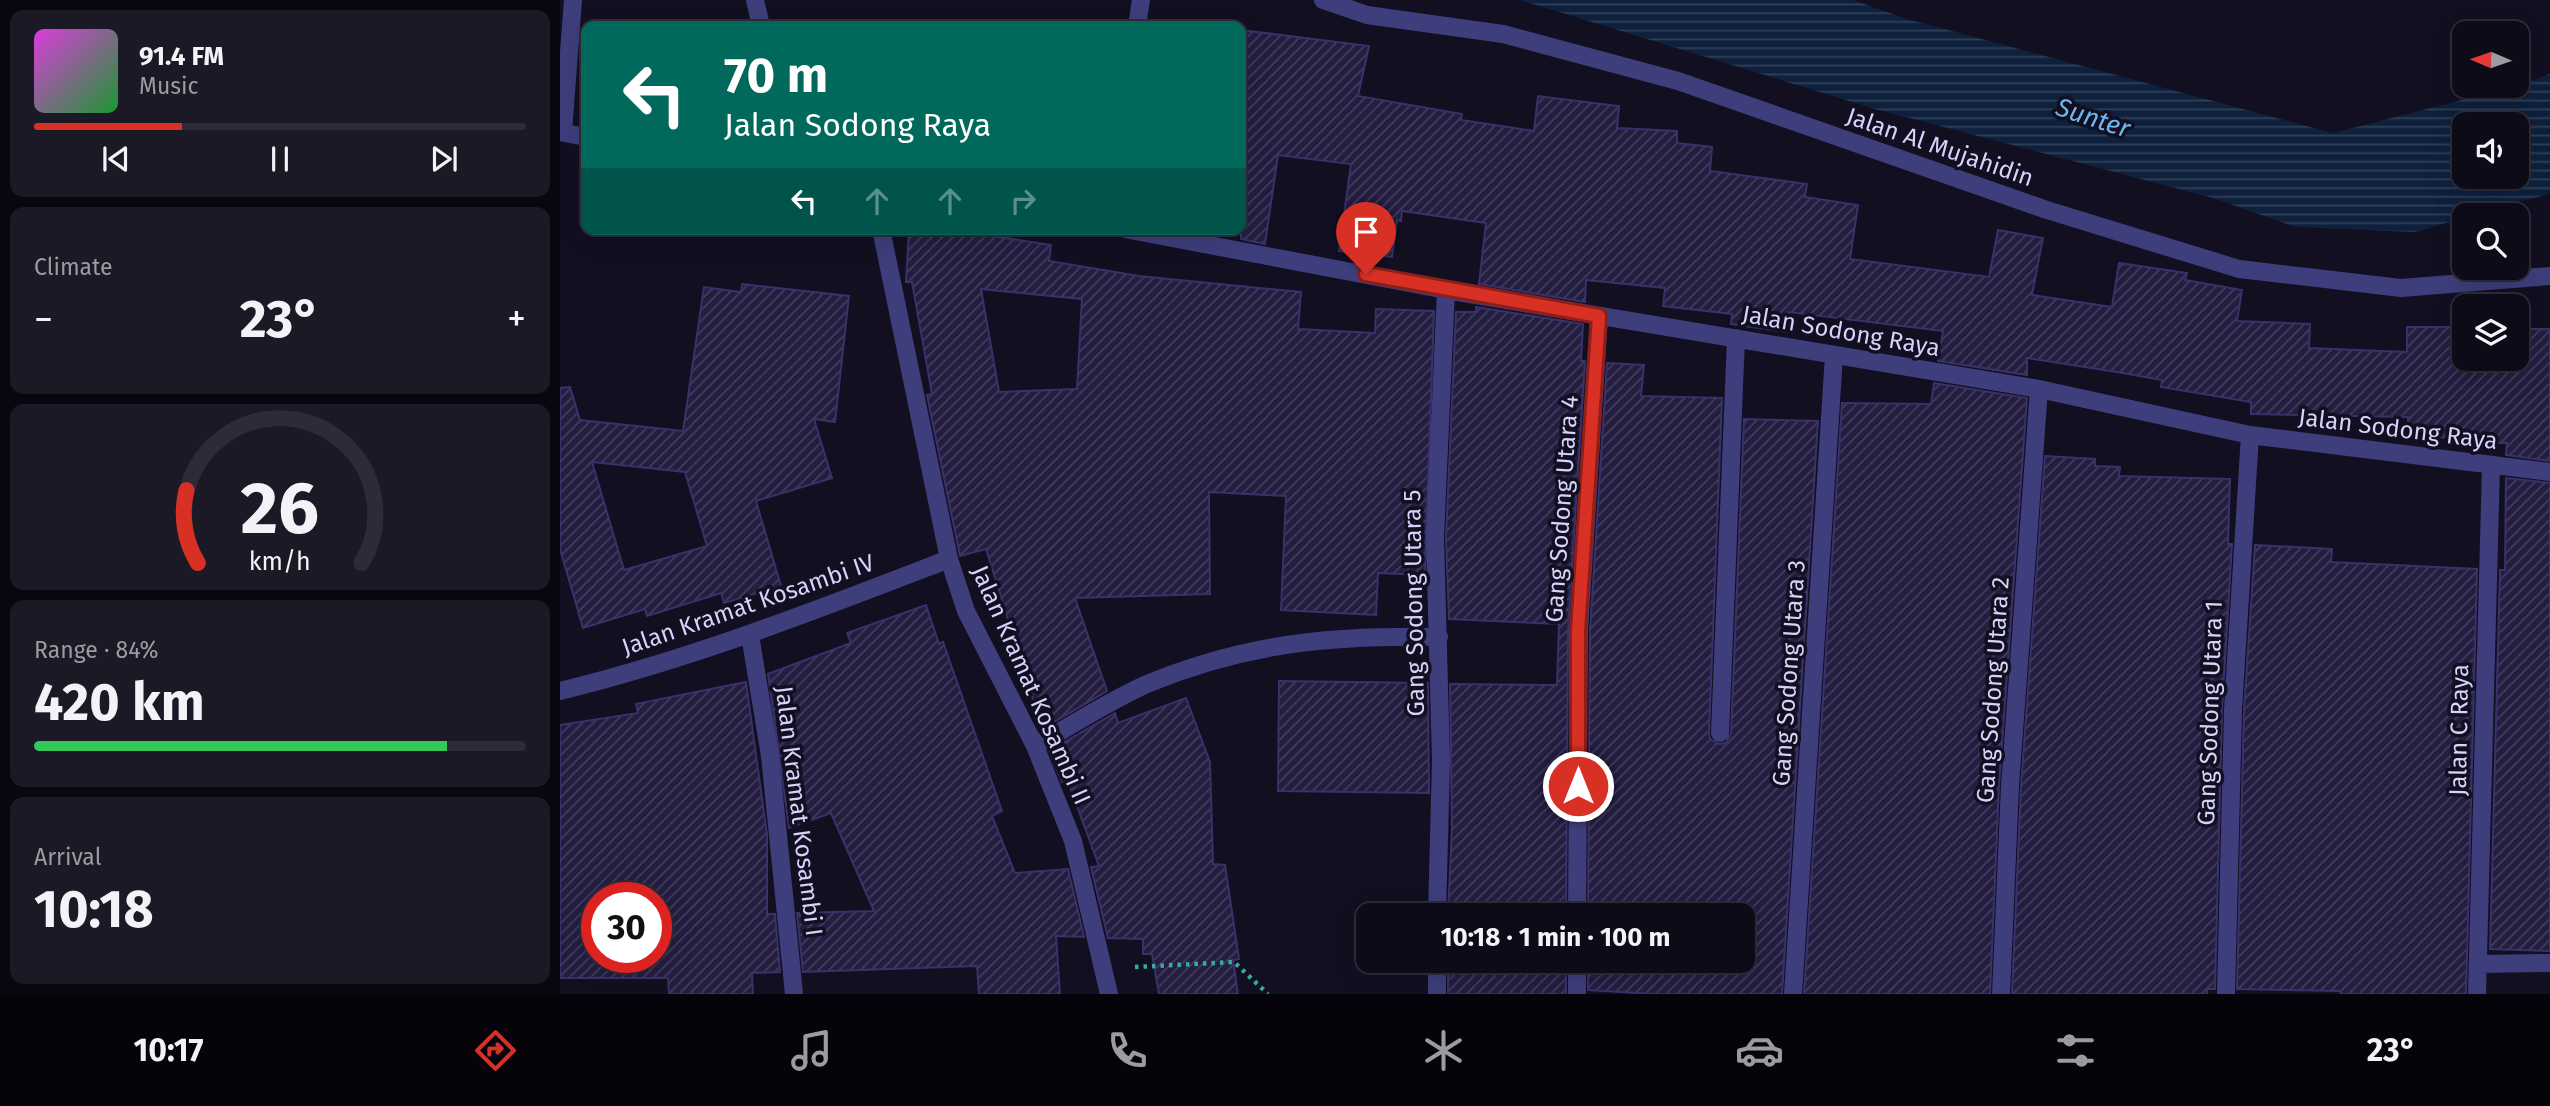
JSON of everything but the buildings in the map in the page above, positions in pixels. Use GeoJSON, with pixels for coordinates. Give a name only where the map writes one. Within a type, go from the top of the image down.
{"type":"FeatureCollection","features":[{"type":"Feature","properties":{"kind":"street"},"geometry":{"type":"LineString","coordinates":[[573,0],[561,132],[581,136]]}},
{"type":"Feature","properties":{"kind":"street"},"geometry":{"type":"LineString","coordinates":[[755,0],[760,21]]}},
{"type":"Feature","properties":{"kind":"street"},"geometry":{"type":"LineString","coordinates":[[1138,21],[1141,0]]}},
{"type":"Feature","properties":{"kind":"street","name":"Jalan Al Mujahidin"},"geometry":{"type":"LineString","coordinates":[[1323,0],[1367,15],[1503,34],[1678,80],[2047,210],[2239,269],[2402,288],[2550,276]]}},
{"type":"Feature","properties":{"kind":"street","name":"Jalan Kramat Kosambi II"},"geometry":{"type":"LineString","coordinates":[[882,235],[949,559],[966,611],[1035,746],[1073,841],[1109,994]]}},
{"type":"Feature","properties":{"kind":"street","name":"Jalan Sodong Raya"},"geometry":{"type":"LineString","coordinates":[[1157,235],[1446,290],[2039,389],[2250,435],[2550,472]]}},
{"type":"Feature","properties":{"kind":"street","name":"Gang Sodong Utara 5"},"geometry":{"type":"LineString","coordinates":[[1437,903],[1441,761],[1435,537],[1446,290]]}},
{"type":"Feature","properties":{"kind":"street","name":"Gang Sodong Utara 4"},"geometry":{"type":"LineString","coordinates":[[1577,903],[1578,631],[1599,316]]}},
{"type":"Feature","properties":{"kind":"street"},"geometry":{"type":"LineString","coordinates":[[1720,733],[1736,338]]}},
{"type":"Feature","properties":{"kind":"street","name":"Gang Sodong Utara 3"},"geometry":{"type":"LineString","coordinates":[[1793,994],[1835,355]]}},
{"type":"Feature","properties":{"kind":"street","name":"Gang Sodong Utara 2"},"geometry":{"type":"LineString","coordinates":[[2001,994],[2010,786],[2039,389]]}},
{"type":"Feature","properties":{"kind":"street","name":"Gang Sodong Utara 1"},"geometry":{"type":"LineString","coordinates":[[2227,994],[2233,710],[2250,435]]}},
{"type":"Feature","properties":{"kind":"street","name":"Jalan C Raya"},"geometry":{"type":"LineString","coordinates":[[2477,994],[2491,466]]}},
{"type":"Feature","properties":{"kind":"street","name":"Jalan Kramat Kosambi IV"},"geometry":{"type":"LineString","coordinates":[[560,691],[650,669],[750,635],[949,559]]}},
{"type":"Feature","properties":{"kind":"street","name":"Jalan Kramat Kosambi I"},"geometry":{"type":"LineString","coordinates":[[750,635],[770,756],[794,994]]}},
{"type":"Feature","properties":{"kind":"street"},"geometry":{"type":"LineString","coordinates":[[1035,746],[1145,685],[1197,665],[1270,646],[1358,635],[1439,636]]}},
{"type":"Feature","properties":{"kind":"street"},"geometry":{"type":"LineString","coordinates":[[2478,964],[2550,963]]}},
{"type":"Feature","properties":{"kind":"street"},"geometry":{"type":"LineString","coordinates":[[1437,973],[1437,994]]}},
{"type":"Feature","properties":{"kind":"street"},"geometry":{"type":"LineString","coordinates":[[1577,973],[1577,994]]}},
{"type":"Feature","properties":{"kind":"path"},"geometry":{"type":"LineString","coordinates":[[1104,968],[1234,962],[1268,994]]}},
{"type":"Feature","properties":{"kind":"water","name":"Sunter"},"geometry":{"type":"Polygon","coordinates":[[[1520,0],[1853,0],[1907,19],[2333,133],[2469,98],[2529,98],[2529,81],[2550,74],[2550,194],[2513,203],[2452,203],[2452,221],[2415,232],[2296,227],[2213,198],[1875,109],[1520,0]]]}},
{"type":"Feature","properties":{"kind":"route"},"geometry":{"type":"LineString","coordinates":[[1366,274],[1599,316],[1578,631],[1578,786]]}}]}
